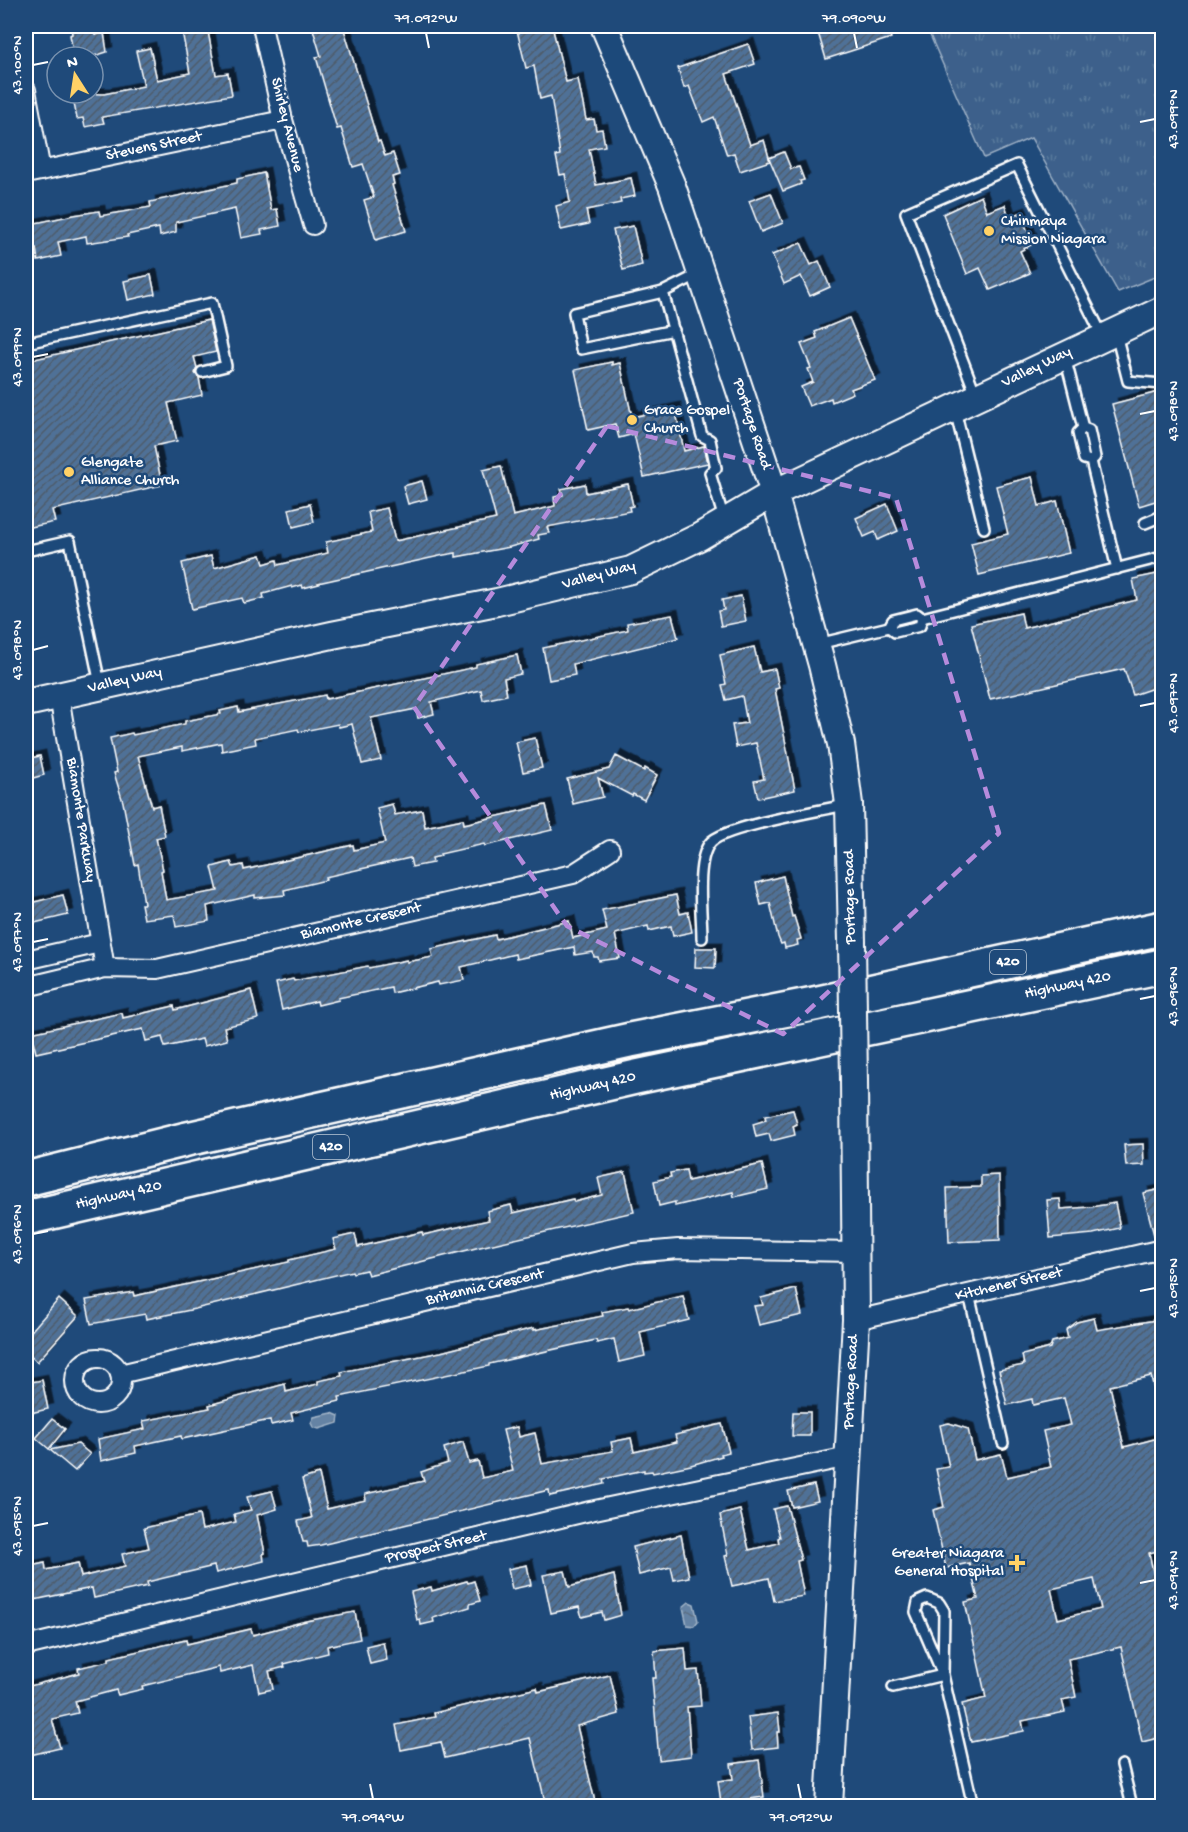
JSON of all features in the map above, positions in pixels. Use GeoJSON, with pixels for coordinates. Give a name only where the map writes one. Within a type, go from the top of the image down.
{"type":"FeatureCollection","features":[{"type":"Feature","properties":{"kind":"highway","name":"420"},"geometry":{"type":"LineString","coordinates":[[26,1179],[199,1137],[630,1040],[833,1000],[1162,928]]}},
{"type":"Feature","properties":{"kind":"highway","name":"Highway 420"},"geometry":{"type":"LineString","coordinates":[[26,1218],[636,1077],[1162,966]]}},
{"type":"Feature","properties":{"kind":"street","name":"Shirley Avenue"},"geometry":{"type":"LineString","coordinates":[[262,26],[283,120],[313,225]]}},
{"type":"Feature","properties":{"kind":"street","name":"Portage Road"},"geometry":{"type":"LineString","coordinates":[[604,26],[672,186],[774,493],[841,744],[849,804],[856,1320],[829,1806]]}},
{"type":"Feature","properties":{"kind":"street"},"geometry":{"type":"LineString","coordinates":[[26,90],[33,173]]}},
{"type":"Feature","properties":{"kind":"street","name":"Stevens Street"},"geometry":{"type":"LineString","coordinates":[[33,173],[283,120]]}},
{"type":"Feature","properties":{"kind":"street","name":"Valley Way"},"geometry":{"type":"LineString","coordinates":[[26,703],[332,635],[497,602],[631,570],[699,537],[774,493],[1162,310]]}},
{"type":"Feature","properties":{"kind":"street","name":"Biamonte Parkway"},"geometry":{"type":"LineString","coordinates":[[60,696],[105,968]]}},
{"type":"Feature","properties":{"kind":"street","name":"Biamonte Crescent"},"geometry":{"type":"LineString","coordinates":[[105,968],[157,969],[573,874],[610,850]]}},
{"type":"Feature","properties":{"kind":"street"},"geometry":{"type":"LineString","coordinates":[[26,960],[100,943]]}},
{"type":"Feature","properties":{"kind":"street"},"geometry":{"type":"LineString","coordinates":[[26,987],[105,968]]}},
{"type":"Feature","properties":{"kind":"street","name":"Britannia Crescent"},"geometry":{"type":"LineString","coordinates":[[120,1374],[633,1253],[678,1249],[855,1252]]}},
{"type":"Feature","properties":{"kind":"street","name":"Kitchener Street"},"geometry":{"type":"LineString","coordinates":[[856,1320],[1162,1249]]}},
{"type":"Feature","properties":{"kind":"street","name":"Prospect Street"},"geometry":{"type":"LineString","coordinates":[[26,1646],[590,1511],[848,1457]]}},
{"type":"Feature","properties":{"kind":"lane"},"geometry":{"type":"LineString","coordinates":[[984,528],[966,402],[906,213],[1017,165],[1109,334],[1128,381],[1162,384]]}},
{"type":"Feature","properties":{"kind":"lane"},"geometry":{"type":"LineString","coordinates":[[674,330],[581,349],[574,313],[663,292],[701,273]]}},
{"type":"Feature","properties":{"kind":"lane"},"geometry":{"type":"LineString","coordinates":[[663,292],[704,446]]}},
{"type":"Feature","properties":{"kind":"lane"},"geometry":{"type":"LineString","coordinates":[[26,343],[212,303],[226,366],[202,372]]}},
{"type":"Feature","properties":{"kind":"lane"},"geometry":{"type":"LineString","coordinates":[[1064,355],[1083,429],[1089,430],[1095,457],[1091,461],[1117,569]]}},
{"type":"Feature","properties":{"kind":"lane"},"geometry":{"type":"LineString","coordinates":[[702,436],[710,440],[716,468],[709,468],[724,521]]}},
{"type":"Feature","properties":{"kind":"lane"},"geometry":{"type":"LineString","coordinates":[[1145,523],[1162,516]]}},
{"type":"Feature","properties":{"kind":"lane"},"geometry":{"type":"LineString","coordinates":[[26,551],[70,541],[101,686]]}},
{"type":"Feature","properties":{"kind":"lane"},"geometry":{"type":"LineString","coordinates":[[816,645],[889,627],[893,620],[917,615],[922,618],[1162,557]]}},
{"type":"Feature","properties":{"kind":"lane"},"geometry":{"type":"LineString","coordinates":[[702,938],[702,862],[710,842],[730,831],[849,804]]}},
{"type":"Feature","properties":{"kind":"lane"},"geometry":{"type":"LineString","coordinates":[[969,1294],[1003,1443]]}},
{"type":"Feature","properties":{"kind":"lane"},"geometry":{"type":"LineString","coordinates":[[943,1675],[944,1611],[939,1603],[927,1598],[918,1602],[916,1612],[943,1675],[973,1806]]}},
{"type":"Feature","properties":{"kind":"lane"},"geometry":{"type":"LineString","coordinates":[[893,1687],[943,1675]]}},
{"type":"Feature","properties":{"kind":"lane"},"geometry":{"type":"LineString","coordinates":[[1122,1766],[1132,1806]]}},
{"type":"Feature","properties":{"kind":"highlighted area"},"geometry":{"type":"Polygon","coordinates":[[[607,426],[896,498],[999,833],[783,1034],[567,926],[414,707],[607,426]]]}},
{"type":"Feature","properties":{"kind":"green space"},"geometry":{"type":"Polygon","coordinates":[[[926,26],[1162,26],[1162,274],[1118,292],[1031,138],[984,158],[926,26]]]}},
{"type":"Feature","properties":{"kind":"water"},"geometry":{"type":"Polygon","coordinates":[[[332,1413],[339,1416],[338,1423],[319,1429],[313,1427],[311,1423],[314,1417],[332,1413]]]}},
{"type":"Feature","properties":{"kind":"water"},"geometry":{"type":"Polygon","coordinates":[[[689,1602],[694,1604],[698,1621],[694,1626],[687,1625],[683,1607],[689,1602]]]}},
{"type":"Feature","properties":{"kind":"building"},"geometry":{"type":"Polygon","coordinates":[[[71,26],[93,26],[95,35],[104,33],[107,52],[105,53],[105,45],[72,45],[70,35],[72,34],[71,26]]]}},
{"type":"Feature","properties":{"kind":"building"},"geometry":{"type":"Polygon","coordinates":[[[181,26],[207,26],[216,75],[228,73],[232,95],[102,117],[104,123],[85,127],[83,118],[77,119],[74,105],[105,105],[105,94],[144,86],[136,51],[150,48],[157,80],[190,73],[181,26]]]}},
{"type":"Feature","properties":{"kind":"building"},"geometry":{"type":"Polygon","coordinates":[[[312,26],[343,26],[378,142],[380,141],[385,156],[393,153],[400,175],[392,177],[394,184],[392,185],[406,231],[376,240],[364,200],[374,197],[363,164],[353,167],[341,128],[337,129],[316,57],[321,56],[312,26]]]}},
{"type":"Feature","properties":{"kind":"building"},"geometry":{"type":"Polygon","coordinates":[[[516,26],[552,26],[566,82],[578,79],[586,120],[594,119],[596,130],[602,129],[605,146],[589,149],[596,185],[631,178],[635,196],[620,199],[621,203],[586,210],[589,224],[561,230],[556,206],[570,202],[565,174],[560,175],[556,156],[560,155],[551,96],[540,99],[534,66],[526,68],[516,26]]]}},
{"type":"Feature","properties":{"kind":"building"},"geometry":{"type":"Polygon","coordinates":[[[816,26],[887,26],[891,38],[826,59],[816,26]]]}},
{"type":"Feature","properties":{"kind":"building"},"geometry":{"type":"Polygon","coordinates":[[[748,44],[755,64],[726,74],[750,145],[764,140],[770,161],[740,171],[734,153],[727,155],[714,117],[703,122],[689,86],[684,88],[678,68],[748,44]]]}},
{"type":"Feature","properties":{"kind":"building"},"geometry":{"type":"Polygon","coordinates":[[[784,152],[791,169],[799,167],[804,180],[800,181],[801,184],[783,191],[769,158],[784,152]]]}},
{"type":"Feature","properties":{"kind":"building"},"geometry":{"type":"Polygon","coordinates":[[[264,173],[271,210],[277,209],[280,226],[261,230],[262,234],[241,238],[235,209],[176,222],[176,232],[160,236],[159,228],[127,235],[128,237],[87,243],[86,236],[58,242],[61,256],[38,261],[36,248],[26,250],[26,225],[99,211],[100,216],[151,207],[150,202],[237,183],[237,179],[264,173]]]}},
{"type":"Feature","properties":{"kind":"building"},"geometry":{"type":"Polygon","coordinates":[[[771,193],[783,223],[761,232],[749,201],[771,193]]]}},
{"type":"Feature","properties":{"kind":"building","name":"Chinmaya Mission Niagara"},"geometry":{"type":"Polygon","coordinates":[[[981,196],[987,212],[1005,205],[1009,217],[1020,213],[1033,244],[1020,251],[1030,273],[990,290],[980,268],[967,274],[943,214],[981,196]]]}},
{"type":"Feature","properties":{"kind":"building"},"geometry":{"type":"Polygon","coordinates":[[[633,226],[642,265],[623,270],[613,230],[633,226]]]}},
{"type":"Feature","properties":{"kind":"building"},"geometry":{"type":"Polygon","coordinates":[[[801,243],[811,265],[819,261],[830,287],[810,296],[801,276],[784,284],[772,255],[801,243]]]}},
{"type":"Feature","properties":{"kind":"building"},"geometry":{"type":"Polygon","coordinates":[[[151,275],[155,294],[128,300],[124,281],[151,275]]]}},
{"type":"Feature","properties":{"kind":"building"},"geometry":{"type":"Polygon","coordinates":[[[849,318],[875,380],[851,389],[853,393],[832,402],[831,398],[809,406],[801,387],[813,382],[808,369],[811,368],[801,344],[817,338],[815,332],[849,318]]]}},
{"type":"Feature","properties":{"kind":"building"},"geometry":{"type":"Polygon","coordinates":[[[209,320],[216,352],[194,357],[197,368],[195,373],[199,378],[202,395],[168,403],[177,441],[154,446],[162,485],[52,510],[55,522],[26,528],[26,361],[209,320]]]}},
{"type":"Feature","properties":{"kind":"building","name":"Grace Gospel Church"},"geometry":{"type":"Polygon","coordinates":[[[612,362],[612,365],[620,363],[632,417],[675,408],[684,451],[704,446],[708,463],[644,477],[634,434],[619,438],[615,424],[588,430],[575,370],[612,362]]]}},
{"type":"Feature","properties":{"kind":"building"},"geometry":{"type":"Polygon","coordinates":[[[1162,391],[1162,499],[1139,506],[1112,404],[1162,391]]]}},
{"type":"Feature","properties":{"kind":"building"},"geometry":{"type":"Polygon","coordinates":[[[501,466],[513,516],[555,506],[554,497],[563,495],[561,489],[585,484],[586,493],[628,484],[633,506],[629,507],[630,511],[547,527],[549,533],[538,535],[539,539],[510,547],[456,557],[456,553],[444,555],[303,588],[302,585],[292,588],[292,586],[263,594],[264,598],[244,603],[242,598],[192,609],[182,563],[211,556],[214,568],[261,555],[264,564],[277,560],[278,565],[328,553],[326,542],[372,532],[368,512],[387,508],[395,541],[496,519],[483,470],[501,466]]]}},
{"type":"Feature","properties":{"kind":"building"},"geometry":{"type":"Polygon","coordinates":[[[1032,477],[1039,506],[1057,501],[1069,553],[979,575],[971,543],[1008,534],[996,486],[1032,477]]]}},
{"type":"Feature","properties":{"kind":"building"},"geometry":{"type":"Polygon","coordinates":[[[422,481],[427,499],[408,504],[403,486],[422,481]]]}},
{"type":"Feature","properties":{"kind":"building"},"geometry":{"type":"Polygon","coordinates":[[[310,504],[314,522],[293,527],[289,509],[310,504]]]}},
{"type":"Feature","properties":{"kind":"building"},"geometry":{"type":"Polygon","coordinates":[[[887,504],[898,531],[878,540],[875,532],[864,537],[856,518],[887,504]]]}},
{"type":"Feature","properties":{"kind":"building"},"geometry":{"type":"Polygon","coordinates":[[[1162,573],[1162,685],[1133,695],[1124,669],[990,699],[971,624],[1021,613],[1024,628],[1137,600],[1133,579],[1162,573]]]}},
{"type":"Feature","properties":{"kind":"building"},"geometry":{"type":"Polygon","coordinates":[[[741,596],[746,621],[721,626],[718,611],[724,610],[722,600],[741,596]]]}},
{"type":"Feature","properties":{"kind":"building"},"geometry":{"type":"Polygon","coordinates":[[[672,615],[678,638],[573,664],[575,675],[549,680],[543,648],[628,630],[627,623],[672,615]]]}},
{"type":"Feature","properties":{"kind":"building"},"geometry":{"type":"Polygon","coordinates":[[[754,647],[760,672],[775,669],[779,688],[775,689],[795,790],[758,798],[754,781],[764,779],[756,743],[736,747],[732,725],[747,723],[742,696],[726,700],[722,685],[726,684],[720,655],[754,647]]]}},
{"type":"Feature","properties":{"kind":"building"},"geometry":{"type":"Polygon","coordinates":[[[517,655],[521,674],[504,678],[507,695],[483,700],[481,690],[431,702],[434,714],[418,718],[416,709],[371,718],[381,760],[362,764],[352,724],[339,727],[338,724],[299,732],[298,729],[255,738],[256,744],[222,751],[221,743],[182,751],[182,747],[138,756],[152,807],[159,805],[165,836],[156,838],[163,870],[161,871],[166,900],[218,891],[212,867],[231,862],[233,867],[243,865],[244,870],[353,845],[354,850],[385,843],[377,808],[392,804],[395,815],[422,810],[425,827],[463,819],[464,824],[546,805],[552,830],[440,854],[441,856],[432,858],[433,863],[412,867],[410,858],[325,877],[326,880],[284,890],[285,895],[255,898],[255,895],[207,906],[209,921],[176,927],[174,915],[144,919],[138,864],[135,865],[123,802],[114,773],[117,772],[110,738],[185,724],[185,721],[221,714],[220,711],[238,707],[239,712],[325,695],[326,699],[476,667],[476,664],[517,655]]]}},
{"type":"Feature","properties":{"kind":"building"},"geometry":{"type":"Polygon","coordinates":[[[535,738],[542,768],[523,772],[516,742],[535,738]]]}},
{"type":"Feature","properties":{"kind":"building"},"geometry":{"type":"Polygon","coordinates":[[[40,756],[44,775],[26,780],[26,759],[40,756]]]}},
{"type":"Feature","properties":{"kind":"building"},"geometry":{"type":"Polygon","coordinates":[[[616,756],[644,771],[645,768],[657,775],[644,800],[598,778],[603,797],[573,804],[567,779],[609,769],[616,756]]]}},
{"type":"Feature","properties":{"kind":"building"},"geometry":{"type":"Polygon","coordinates":[[[783,876],[792,917],[794,916],[801,939],[797,940],[798,945],[785,948],[784,943],[781,944],[778,937],[770,903],[761,905],[756,883],[783,876]]]}},
{"type":"Feature","properties":{"kind":"building"},"geometry":{"type":"Polygon","coordinates":[[[63,895],[68,915],[26,925],[26,904],[63,895]]]}},
{"type":"Feature","properties":{"kind":"building"},"geometry":{"type":"Polygon","coordinates":[[[676,895],[680,914],[688,912],[692,932],[673,936],[671,926],[649,931],[648,926],[615,934],[620,958],[599,961],[598,957],[594,957],[593,952],[575,955],[574,947],[516,959],[515,954],[461,967],[464,980],[439,985],[438,982],[392,993],[391,987],[338,998],[339,1000],[318,1005],[317,1001],[282,1010],[276,983],[433,957],[431,949],[495,935],[496,939],[569,921],[573,938],[607,930],[602,910],[676,895]]]}},
{"type":"Feature","properties":{"kind":"building"},"geometry":{"type":"Polygon","coordinates":[[[696,948],[716,948],[715,968],[695,967],[696,948]]]}},
{"type":"Feature","properties":{"kind":"building"},"geometry":{"type":"Polygon","coordinates":[[[251,990],[258,1019],[224,1027],[227,1040],[204,1046],[202,1039],[165,1047],[162,1037],[146,1041],[143,1029],[36,1053],[31,1033],[122,1013],[123,1018],[174,1006],[175,1010],[251,990]]]}},
{"type":"Feature","properties":{"kind":"building"},"geometry":{"type":"Polygon","coordinates":[[[793,1110],[797,1124],[793,1126],[795,1135],[771,1141],[769,1134],[756,1137],[753,1124],[766,1120],[765,1116],[793,1110]]]}},
{"type":"Feature","properties":{"kind":"building"},"geometry":{"type":"Polygon","coordinates":[[[1143,1144],[1144,1165],[1126,1166],[1124,1145],[1143,1144]]]}},
{"type":"Feature","properties":{"kind":"building"},"geometry":{"type":"Polygon","coordinates":[[[762,1164],[768,1189],[734,1197],[733,1192],[675,1206],[675,1202],[659,1206],[654,1181],[671,1177],[670,1173],[686,1170],[688,1181],[762,1164]]]}},
{"type":"Feature","properties":{"kind":"building"},"geometry":{"type":"Polygon","coordinates":[[[625,1172],[634,1212],[368,1275],[366,1270],[353,1273],[352,1271],[146,1319],[145,1314],[91,1324],[86,1300],[133,1292],[134,1296],[289,1262],[289,1260],[336,1249],[333,1239],[355,1234],[358,1247],[489,1220],[487,1211],[511,1205],[513,1213],[573,1199],[574,1202],[602,1195],[598,1178],[625,1172]]]}},
{"type":"Feature","properties":{"kind":"building"},"geometry":{"type":"Polygon","coordinates":[[[999,1175],[1000,1240],[949,1242],[947,1188],[981,1187],[981,1176],[999,1175]]]}},
{"type":"Feature","properties":{"kind":"building"},"geometry":{"type":"Polygon","coordinates":[[[1161,1189],[1162,1238],[1155,1239],[1143,1193],[1161,1189]]]}},
{"type":"Feature","properties":{"kind":"building"},"geometry":{"type":"Polygon","coordinates":[[[1060,1199],[1061,1209],[1115,1203],[1120,1228],[1093,1234],[1050,1238],[1047,1200],[1060,1199]]]}},
{"type":"Feature","properties":{"kind":"building"},"geometry":{"type":"Polygon","coordinates":[[[796,1289],[802,1315],[759,1325],[754,1306],[763,1305],[761,1298],[796,1289]]]}},
{"type":"Feature","properties":{"kind":"building"},"geometry":{"type":"Polygon","coordinates":[[[683,1296],[689,1320],[640,1332],[645,1356],[619,1362],[614,1339],[597,1343],[596,1340],[489,1364],[489,1366],[339,1397],[340,1401],[291,1413],[293,1420],[271,1425],[270,1420],[182,1439],[181,1436],[135,1446],[136,1453],[101,1461],[98,1439],[145,1429],[143,1421],[210,1408],[209,1405],[285,1384],[286,1392],[342,1376],[341,1372],[441,1352],[534,1328],[534,1330],[603,1316],[602,1312],[628,1307],[629,1309],[683,1296]]]}},
{"type":"Feature","properties":{"kind":"building"},"geometry":{"type":"Polygon","coordinates":[[[59,1299],[78,1316],[37,1362],[26,1352],[26,1337],[59,1299]]]}},
{"type":"Feature","properties":{"kind":"building"},"geometry":{"type":"Polygon","coordinates":[[[1094,1318],[1097,1330],[1162,1319],[1162,1402],[1157,1403],[1151,1376],[1110,1386],[1124,1447],[1162,1437],[1162,1550],[1149,1553],[1162,1612],[1162,1737],[1142,1742],[1121,1647],[1068,1659],[1076,1697],[1062,1700],[1065,1712],[1022,1721],[1024,1731],[971,1742],[962,1704],[986,1698],[965,1602],[978,1599],[969,1563],[946,1568],[933,1510],[944,1507],[936,1469],[949,1467],[940,1425],[949,1423],[968,1429],[975,1460],[1001,1454],[1007,1477],[1051,1467],[1043,1431],[1071,1425],[1064,1398],[1033,1405],[1032,1399],[1007,1405],[999,1370],[1024,1365],[1022,1355],[1050,1348],[1052,1342],[1068,1338],[1066,1330],[1077,1322],[1094,1318]],[[1094,1579],[1051,1589],[1058,1619],[1101,1609],[1094,1579]]]}},
{"type":"Feature","properties":{"kind":"building"},"geometry":{"type":"Polygon","coordinates":[[[42,1380],[48,1409],[26,1414],[26,1383],[42,1380]]]}},
{"type":"Feature","properties":{"kind":"building"},"geometry":{"type":"Polygon","coordinates":[[[793,1412],[810,1412],[810,1436],[792,1436],[793,1412]]]}},
{"type":"Feature","properties":{"kind":"building"},"geometry":{"type":"Polygon","coordinates":[[[52,1419],[65,1429],[49,1449],[36,1438],[52,1419]]]}},
{"type":"Feature","properties":{"kind":"building"},"geometry":{"type":"Polygon","coordinates":[[[722,1424],[729,1452],[691,1465],[653,1473],[652,1471],[644,1472],[644,1470],[603,1479],[604,1484],[550,1496],[549,1490],[321,1545],[308,1547],[307,1542],[303,1542],[298,1521],[312,1518],[302,1479],[319,1474],[327,1509],[366,1500],[365,1494],[424,1481],[421,1472],[448,1463],[444,1448],[463,1442],[469,1463],[478,1461],[482,1478],[513,1471],[503,1430],[517,1427],[519,1437],[535,1433],[542,1464],[613,1451],[611,1442],[631,1438],[634,1452],[677,1442],[675,1435],[722,1424]]]}},
{"type":"Feature","properties":{"kind":"building"},"geometry":{"type":"Polygon","coordinates":[[[78,1444],[90,1454],[75,1471],[50,1450],[78,1444]]]}},
{"type":"Feature","properties":{"kind":"building"},"geometry":{"type":"Polygon","coordinates":[[[814,1485],[818,1501],[792,1507],[788,1491],[814,1485]]]}},
{"type":"Feature","properties":{"kind":"building"},"geometry":{"type":"Polygon","coordinates":[[[272,1491],[277,1509],[257,1515],[265,1553],[263,1554],[264,1561],[216,1573],[214,1566],[147,1582],[148,1586],[94,1598],[92,1588],[29,1601],[26,1567],[45,1563],[46,1570],[78,1563],[81,1577],[125,1566],[122,1554],[149,1548],[144,1528],[199,1515],[202,1530],[236,1522],[234,1514],[251,1510],[247,1497],[272,1491]]]}},
{"type":"Feature","properties":{"kind":"building"},"geometry":{"type":"Polygon","coordinates":[[[787,1506],[801,1560],[797,1561],[804,1596],[774,1601],[769,1578],[732,1586],[725,1556],[728,1555],[720,1515],[740,1510],[749,1550],[779,1543],[778,1538],[780,1537],[773,1509],[787,1506]]]}},
{"type":"Feature","properties":{"kind":"building"},"geometry":{"type":"Polygon","coordinates":[[[681,1535],[689,1577],[674,1580],[671,1567],[639,1575],[633,1547],[681,1535]]]}},
{"type":"Feature","properties":{"kind":"building"},"geometry":{"type":"Polygon","coordinates":[[[527,1565],[531,1585],[512,1589],[508,1569],[527,1565]]]}},
{"type":"Feature","properties":{"kind":"building"},"geometry":{"type":"Polygon","coordinates":[[[565,1571],[569,1587],[614,1575],[621,1615],[604,1620],[602,1612],[582,1617],[579,1607],[551,1613],[543,1575],[565,1571]]]}},
{"type":"Feature","properties":{"kind":"building"},"geometry":{"type":"Polygon","coordinates":[[[467,1581],[468,1583],[474,1581],[480,1601],[470,1604],[470,1607],[433,1618],[434,1622],[421,1625],[420,1619],[417,1620],[411,1592],[431,1587],[432,1591],[467,1581]]]}},
{"type":"Feature","properties":{"kind":"building"},"geometry":{"type":"Polygon","coordinates":[[[355,1612],[360,1639],[327,1646],[328,1653],[284,1664],[285,1667],[269,1671],[273,1689],[259,1692],[253,1665],[220,1673],[219,1667],[142,1686],[143,1689],[118,1695],[116,1690],[75,1701],[78,1713],[52,1719],[60,1748],[26,1756],[26,1687],[79,1673],[78,1668],[109,1661],[109,1658],[186,1640],[187,1644],[251,1629],[253,1635],[306,1621],[355,1612]]]}},
{"type":"Feature","properties":{"kind":"building"},"geometry":{"type":"Polygon","coordinates":[[[383,1642],[387,1660],[370,1664],[366,1646],[383,1642]]]}},
{"type":"Feature","properties":{"kind":"building"},"geometry":{"type":"Polygon","coordinates":[[[685,1648],[687,1671],[698,1670],[701,1706],[687,1707],[691,1756],[659,1760],[652,1678],[656,1678],[654,1651],[685,1648]]]}},
{"type":"Feature","properties":{"kind":"building"},"geometry":{"type":"Polygon","coordinates":[[[610,1675],[619,1714],[577,1726],[596,1806],[546,1806],[530,1738],[445,1758],[441,1742],[401,1750],[396,1725],[435,1717],[434,1713],[537,1688],[538,1692],[610,1675]]]}},
{"type":"Feature","properties":{"kind":"building"},"geometry":{"type":"Polygon","coordinates":[[[778,1713],[780,1732],[777,1732],[778,1747],[752,1750],[748,1717],[778,1713]]]}},
{"type":"Feature","properties":{"kind":"building"},"geometry":{"type":"Polygon","coordinates":[[[759,1760],[764,1797],[721,1803],[718,1781],[733,1779],[731,1764],[759,1760]]]}},
{"type":"Feature","properties":{"kind":"place","name":"Chinmaya Mission Niagara"},"geometry":{"type":"Point","coordinates":[989,231]}},
{"type":"Feature","properties":{"kind":"place","name":"Grace Gospel Church"},"geometry":{"type":"Point","coordinates":[632,420]}},
{"type":"Feature","properties":{"kind":"place","name":"Glengate Alliance Church"},"geometry":{"type":"Point","coordinates":[69,472]}},
{"type":"Feature","properties":{"kind":"place","name":"Greater Niagara General Hospital"},"geometry":{"type":"Point","coordinates":[1017,1563]}}]}
